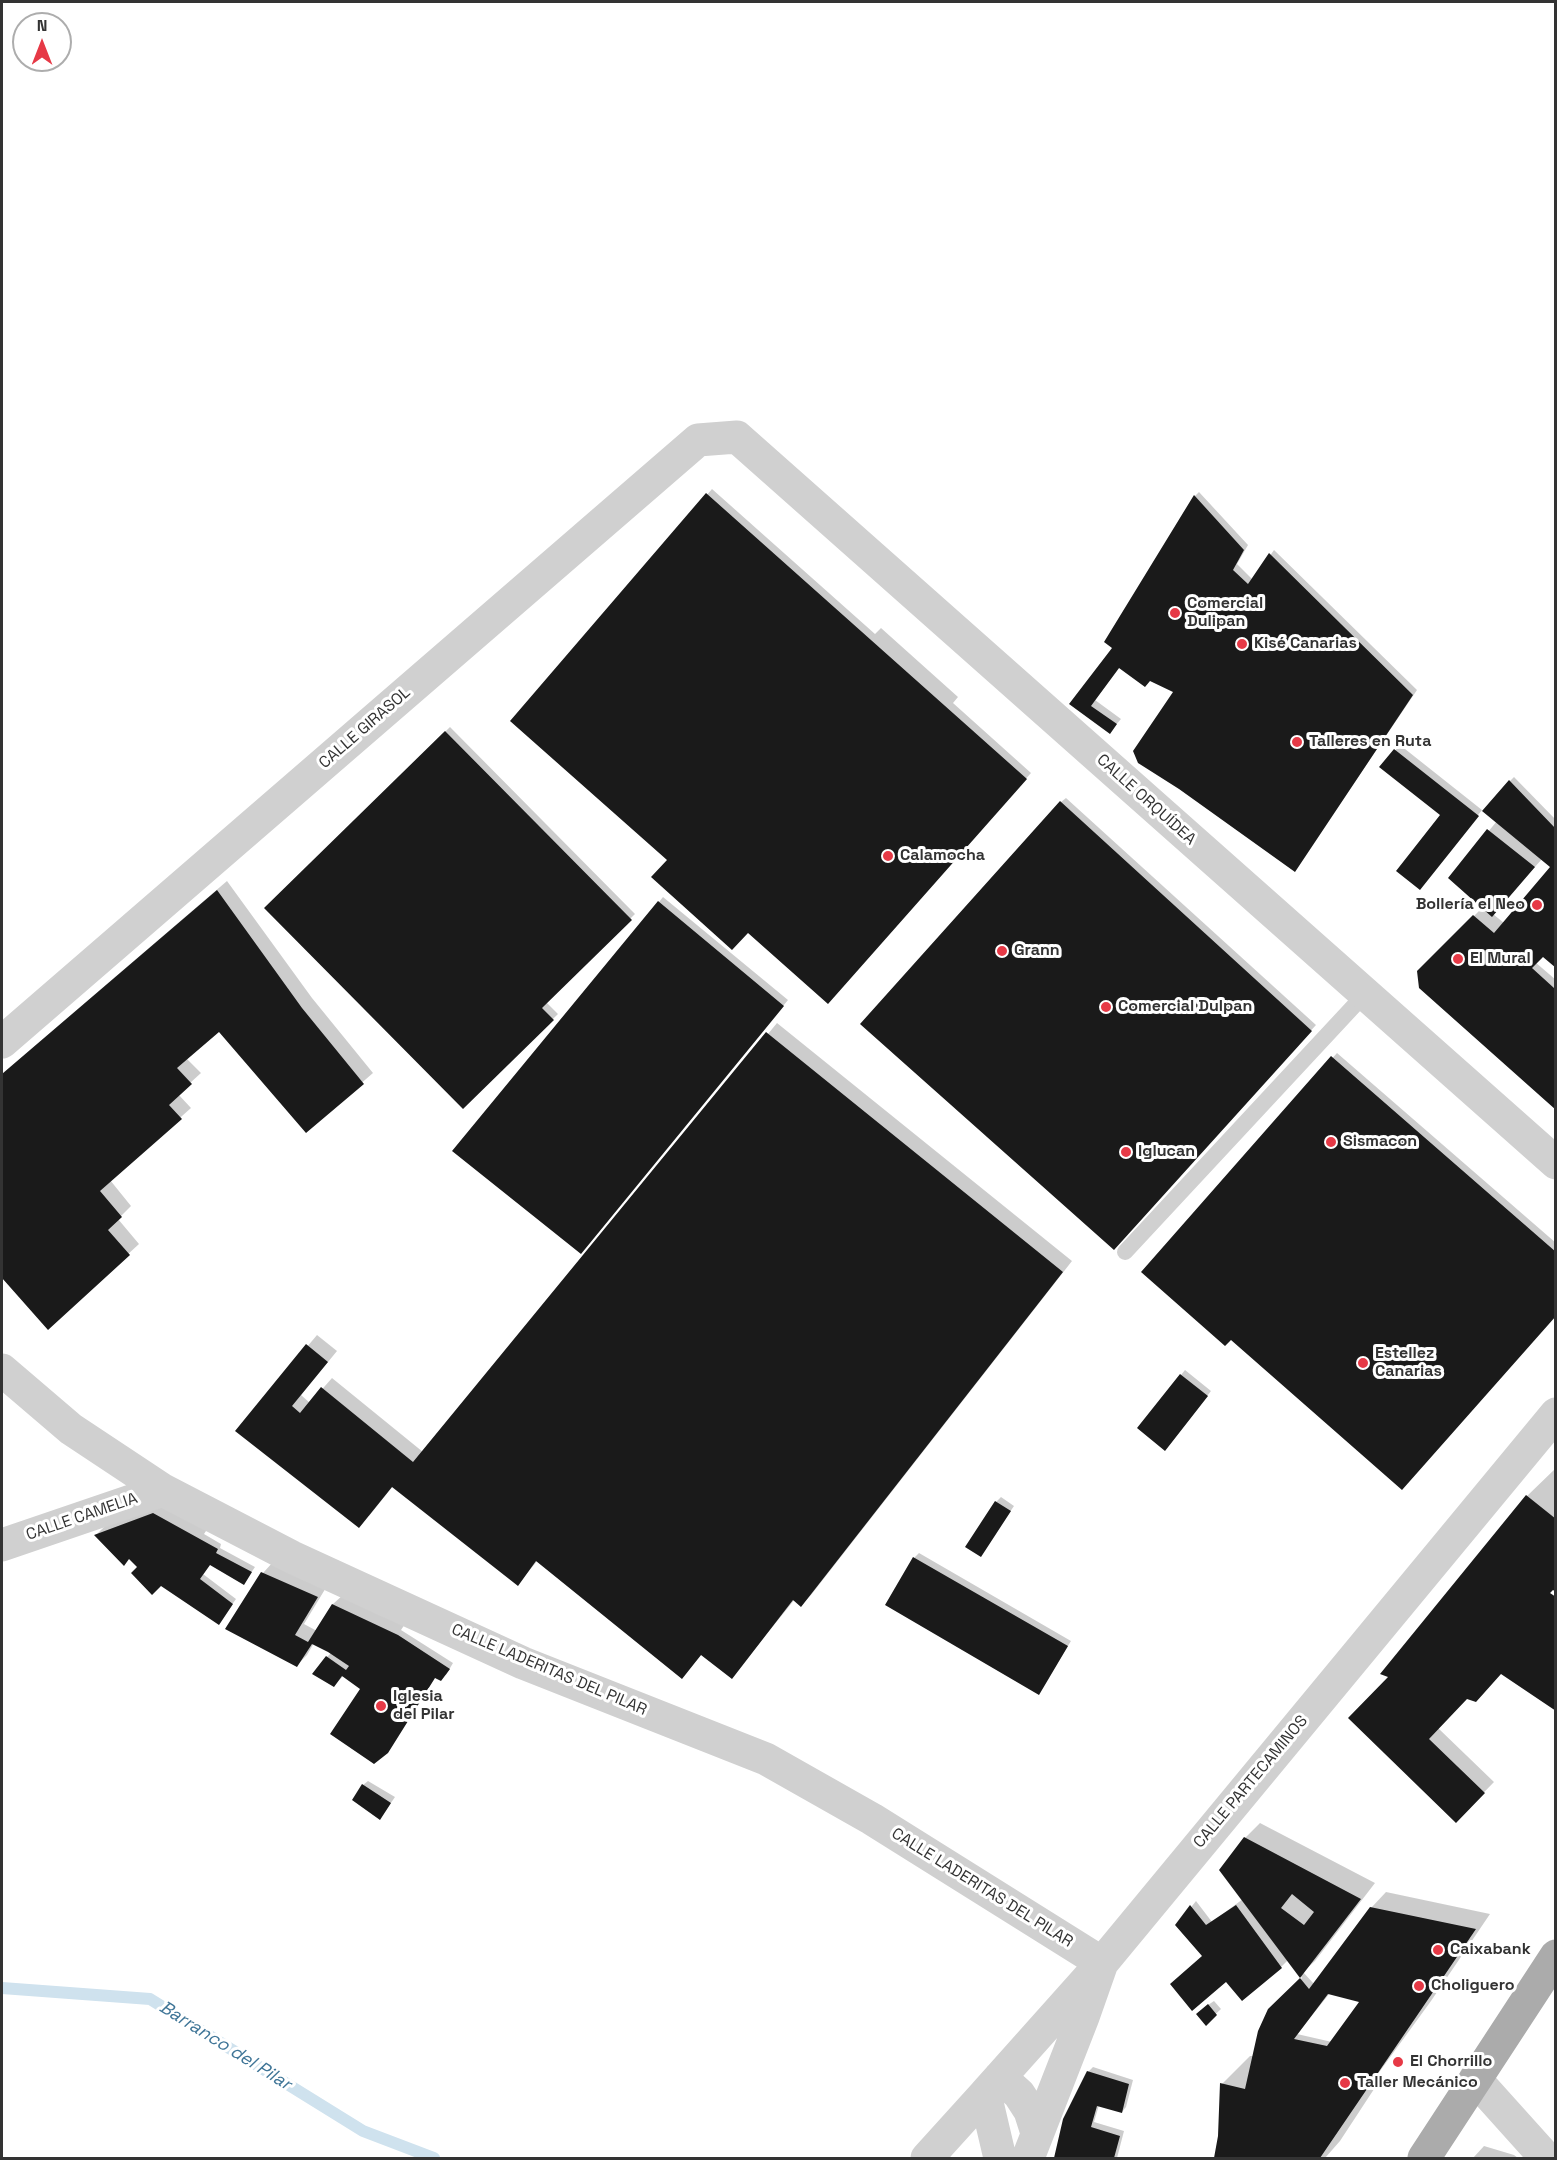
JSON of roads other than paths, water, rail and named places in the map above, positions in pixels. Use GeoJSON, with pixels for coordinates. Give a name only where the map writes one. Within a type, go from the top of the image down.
{"type":"FeatureCollection","features":[{"type":"Feature","properties":{"kind":"main road"},"geometry":{"type":"LineString","coordinates":[[1424,2158],[1556,1956]]}},
{"type":"Feature","properties":{"kind":"street","name":"CALLE ORQUÍDEA"},"geometry":{"type":"LineString","coordinates":[[737,437],[1556,1163]]}},
{"type":"Feature","properties":{"kind":"street","name":"CALLE GIRASOL"},"geometry":{"type":"LineString","coordinates":[[2,1042],[698,440],[737,437]]}},
{"type":"Feature","properties":{"kind":"street","name":"CALLE LADERITAS DEL PILAR"},"geometry":{"type":"LineString","coordinates":[[2,1370],[71,1429],[163,1490],[292,1557],[523,1663],[766,1759],[872,1819],[1102,1963]]}},
{"type":"Feature","properties":{"kind":"street","name":"CALLE PARTECAMINOS"},"geometry":{"type":"LineString","coordinates":[[936,2148],[1102,1963],[1556,1414]]}},
{"type":"Feature","properties":{"kind":"street","name":"CALLE CAMELIA"},"geometry":{"type":"LineString","coordinates":[[2,1545],[163,1490]]}},
{"type":"Feature","properties":{"kind":"street"},"geometry":{"type":"LineString","coordinates":[[1033,2146],[1102,1963]]}},
{"type":"Feature","properties":{"kind":"street"},"geometry":{"type":"LineString","coordinates":[[1475,2079],[1546,2158]]}},
{"type":"Feature","properties":{"kind":"street"},"geometry":{"type":"LineString","coordinates":[[1000,2158],[993,2085],[1019,2094],[1030,2111],[1033,2146]]}},
{"type":"Feature","properties":{"kind":"street"},"geometry":{"type":"LineString","coordinates":[[936,2148],[978,2148],[992,2158]]}},
{"type":"Feature","properties":{"kind":"lane"},"geometry":{"type":"LineString","coordinates":[[1125,1252],[1365,994]]}},
{"type":"Feature","properties":{"kind":"waterway","name":"Barranco del Pilar"},"geometry":{"type":"LineString","coordinates":[[2,1988],[150,1999],[363,2131],[434,2158]]}},
{"type":"Feature","properties":{"kind":"place","name":"Comercial Dulipan"},"geometry":{"type":"Point","coordinates":[1175,613]}},
{"type":"Feature","properties":{"kind":"place","name":"Kisé Canarias"},"geometry":{"type":"Point","coordinates":[1242,644]}},
{"type":"Feature","properties":{"kind":"place","name":"Talleres en Ruta"},"geometry":{"type":"Point","coordinates":[1297,742]}},
{"type":"Feature","properties":{"kind":"place","name":"Calamocha"},"geometry":{"type":"Point","coordinates":[888,856]}},
{"type":"Feature","properties":{"kind":"place","name":"Bollería el Neo"},"geometry":{"type":"Point","coordinates":[1537,905]}},
{"type":"Feature","properties":{"kind":"place","name":"Grann"},"geometry":{"type":"Point","coordinates":[1002,951]}},
{"type":"Feature","properties":{"kind":"place","name":"El Mural"},"geometry":{"type":"Point","coordinates":[1458,959]}},
{"type":"Feature","properties":{"kind":"place","name":"Comercial Dulpan"},"geometry":{"type":"Point","coordinates":[1106,1007]}},
{"type":"Feature","properties":{"kind":"place","name":"Sismacon"},"geometry":{"type":"Point","coordinates":[1331,1142]}},
{"type":"Feature","properties":{"kind":"place","name":"Iglucan"},"geometry":{"type":"Point","coordinates":[1126,1152]}},
{"type":"Feature","properties":{"kind":"place","name":"Estellez Canarias"},"geometry":{"type":"Point","coordinates":[1363,1363]}},
{"type":"Feature","properties":{"kind":"place","name":"Iglesia del Pilar"},"geometry":{"type":"Point","coordinates":[381,1706]}},
{"type":"Feature","properties":{"kind":"place","name":"Caixabank"},"geometry":{"type":"Point","coordinates":[1438,1950]}},
{"type":"Feature","properties":{"kind":"place","name":"Choliguero"},"geometry":{"type":"Point","coordinates":[1419,1986]}},
{"type":"Feature","properties":{"kind":"place","name":"El Chorrillo"},"geometry":{"type":"Point","coordinates":[1398,2062]}},
{"type":"Feature","properties":{"kind":"place","name":"Taller Mecánico"},"geometry":{"type":"Point","coordinates":[1345,2083]}}]}
